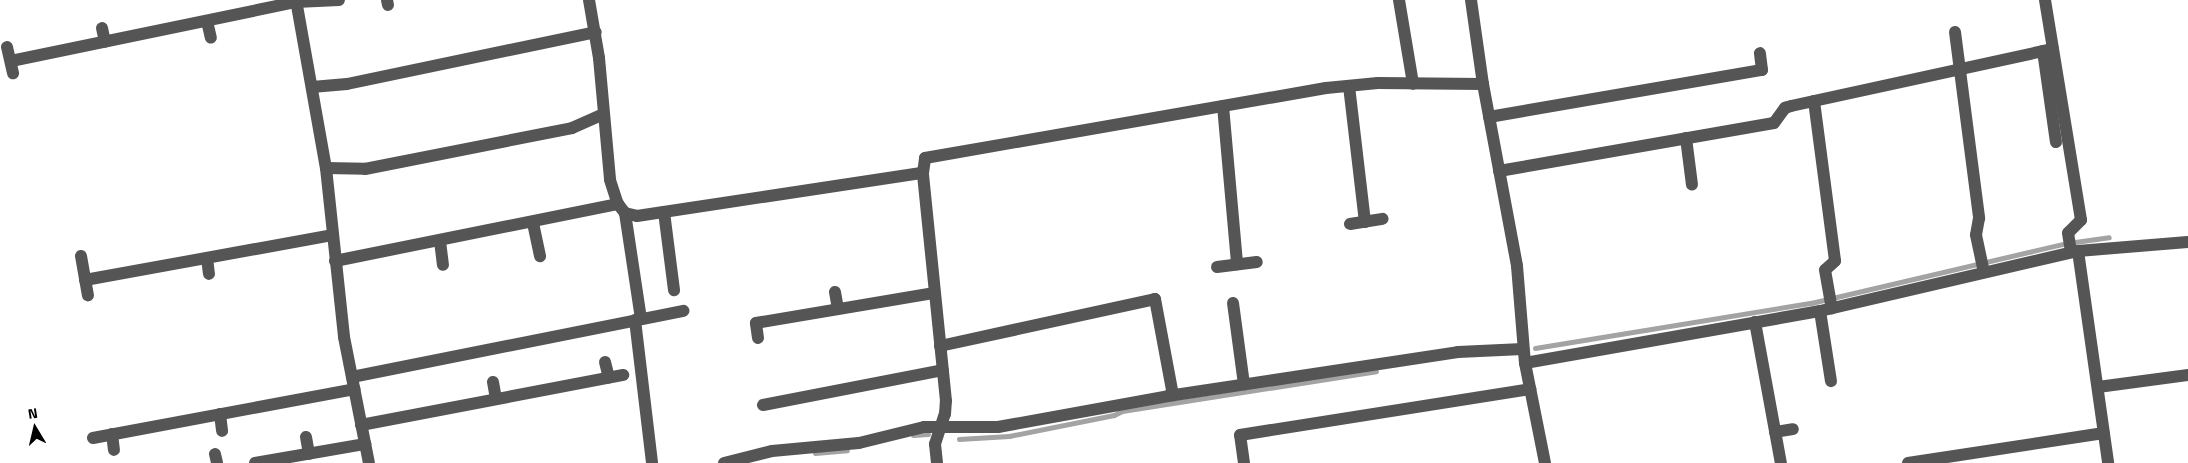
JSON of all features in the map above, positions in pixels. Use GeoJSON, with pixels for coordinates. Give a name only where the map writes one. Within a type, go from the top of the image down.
{"type":"FeatureCollection","features":[{"type":"Feature","properties":{"kind":"street"},"geometry":{"type":"LineString","coordinates":[[8,47],[12,68],[105,42],[296,1],[339,0]]}},
{"type":"Feature","properties":{"kind":"street"},"geometry":{"type":"LineString","coordinates":[[589,0],[596,32],[610,180],[622,209],[638,320],[652,463]]}},
{"type":"Feature","properties":{"kind":"street"},"geometry":{"type":"LineString","coordinates":[[1399,0],[1413,84]]}},
{"type":"Feature","properties":{"kind":"street"},"geometry":{"type":"LineString","coordinates":[[1471,0],[1483,84],[1517,266],[1524,362],[1544,463]]}},
{"type":"Feature","properties":{"kind":"street"},"geometry":{"type":"LineString","coordinates":[[2045,0],[2056,142]]}},
{"type":"Feature","properties":{"kind":"street"},"geometry":{"type":"LineString","coordinates":[[296,1],[326,168],[335,261],[353,383],[369,463]]}},
{"type":"Feature","properties":{"kind":"street"},"geometry":{"type":"LineString","coordinates":[[207,21],[211,38]]}},
{"type":"Feature","properties":{"kind":"street"},"geometry":{"type":"LineString","coordinates":[[102,28],[105,42]]}},
{"type":"Feature","properties":{"kind":"street"},"geometry":{"type":"LineString","coordinates":[[312,87],[347,84],[596,32]]}},
{"type":"Feature","properties":{"kind":"street"},"geometry":{"type":"LineString","coordinates":[[1955,32],[1979,218],[1976,235],[1984,270]]}},
{"type":"Feature","properties":{"kind":"street"},"geometry":{"type":"LineString","coordinates":[[1499,171],[1774,123],[1786,108],[2048,50]]}},
{"type":"Feature","properties":{"kind":"street"},"geometry":{"type":"LineString","coordinates":[[2048,50],[2081,220],[2068,232],[2074,251],[2098,386],[2108,463]]}},
{"type":"Feature","properties":{"kind":"street"},"geometry":{"type":"LineString","coordinates":[[1489,117],[1762,70],[1760,53]]}},
{"type":"Feature","properties":{"kind":"street"},"geometry":{"type":"LineString","coordinates":[[937,463],[935,444],[946,402],[923,172],[925,158],[1348,86],[1483,84]]}},
{"type":"Feature","properties":{"kind":"street"},"geometry":{"type":"LineString","coordinates":[[1348,86],[1365,222]]}},
{"type":"Feature","properties":{"kind":"street"},"geometry":{"type":"LineString","coordinates":[[1814,101],[1835,261],[1825,270],[1831,381]]}},
{"type":"Feature","properties":{"kind":"street"},"geometry":{"type":"LineString","coordinates":[[1223,106],[1238,264]]}},
{"type":"Feature","properties":{"kind":"street"},"geometry":{"type":"LineString","coordinates":[[326,168],[365,169],[572,128],[604,114]]}},
{"type":"Feature","properties":{"kind":"street"},"geometry":{"type":"LineString","coordinates":[[1686,138],[1692,186]]}},
{"type":"Feature","properties":{"kind":"street"},"geometry":{"type":"LineString","coordinates":[[335,261],[533,223],[622,209],[638,216],[923,172]]}},
{"type":"Feature","properties":{"kind":"street"},"geometry":{"type":"LineString","coordinates":[[664,212],[674,290]]}},
{"type":"Feature","properties":{"kind":"street"},"geometry":{"type":"LineString","coordinates":[[1350,224],[1384,219]]}},
{"type":"Feature","properties":{"kind":"street"},"geometry":{"type":"LineString","coordinates":[[533,223],[540,256]]}},
{"type":"Feature","properties":{"kind":"street"},"geometry":{"type":"LineString","coordinates":[[85,280],[332,235]]}},
{"type":"Feature","properties":{"kind":"street"},"geometry":{"type":"LineString","coordinates":[[440,241],[443,265]]}},
{"type":"Feature","properties":{"kind":"street"},"geometry":{"type":"LineString","coordinates":[[1524,362],[1754,322],[1828,303],[2074,251],[2188,242]]}},
{"type":"Feature","properties":{"kind":"street"},"geometry":{"type":"LineString","coordinates":[[81,256],[88,295]]}},
{"type":"Feature","properties":{"kind":"street"},"geometry":{"type":"LineString","coordinates":[[206,258],[209,274]]}},
{"type":"Feature","properties":{"kind":"street"},"geometry":{"type":"LineString","coordinates":[[1217,267],[1257,262]]}},
{"type":"Feature","properties":{"kind":"street"},"geometry":{"type":"LineString","coordinates":[[836,292],[838,309]]}},
{"type":"Feature","properties":{"kind":"street"},"geometry":{"type":"LineString","coordinates":[[758,338],[756,323],[934,294]]}},
{"type":"Feature","properties":{"kind":"street"},"geometry":{"type":"LineString","coordinates":[[940,346],[1155,299],[1173,395]]}},
{"type":"Feature","properties":{"kind":"street"},"geometry":{"type":"LineString","coordinates":[[1232,303],[1244,384]]}},
{"type":"Feature","properties":{"kind":"street"},"geometry":{"type":"LineString","coordinates":[[93,438],[220,414],[683,311]]}},
{"type":"Feature","properties":{"kind":"street"},"geometry":{"type":"LineString","coordinates":[[1754,322],[1781,463]]}},
{"type":"Feature","properties":{"kind":"street"},"geometry":{"type":"LineString","coordinates":[[724,463],[772,450],[859,443],[903,431],[941,426],[998,427],[1173,395],[1458,352],[1523,349]]}},
{"type":"Feature","properties":{"kind":"street"},"geometry":{"type":"LineString","coordinates":[[605,362],[608,378]]}},
{"type":"Feature","properties":{"kind":"street"},"geometry":{"type":"LineString","coordinates":[[763,405],[943,370]]}},
{"type":"Feature","properties":{"kind":"street"},"geometry":{"type":"LineString","coordinates":[[361,425],[623,375]]}},
{"type":"Feature","properties":{"kind":"street"},"geometry":{"type":"LineString","coordinates":[[2098,386],[2188,375]]}},
{"type":"Feature","properties":{"kind":"street"},"geometry":{"type":"LineString","coordinates":[[493,382],[496,399]]}},
{"type":"Feature","properties":{"kind":"street"},"geometry":{"type":"LineString","coordinates":[[1244,463],[1240,435],[1530,389]]}},
{"type":"Feature","properties":{"kind":"street"},"geometry":{"type":"LineString","coordinates":[[220,414],[222,431]]}},
{"type":"Feature","properties":{"kind":"street"},"geometry":{"type":"LineString","coordinates":[[1775,432],[1793,429]]}},
{"type":"Feature","properties":{"kind":"street"},"geometry":{"type":"LineString","coordinates":[[1908,463],[2104,433]]}},
{"type":"Feature","properties":{"kind":"street"},"geometry":{"type":"LineString","coordinates":[[112,434],[114,450]]}},
{"type":"Feature","properties":{"kind":"street"},"geometry":{"type":"LineString","coordinates":[[306,437],[309,454]]}},
{"type":"Feature","properties":{"kind":"street"},"geometry":{"type":"LineString","coordinates":[[255,463],[365,444]]}},
{"type":"Feature","properties":{"kind":"waterway"},"geometry":{"type":"LineString","coordinates":[[2075,242],[2109,237]]}},
{"type":"Feature","properties":{"kind":"waterway"},"geometry":{"type":"LineString","coordinates":[[1535,348],[1811,303],[2062,244]]}},
{"type":"Feature","properties":{"kind":"waterway"},"geometry":{"type":"LineString","coordinates":[[959,439],[1009,436],[1114,415],[1122,411],[1376,371]]}},
{"type":"Feature","properties":{"kind":"waterway"},"geometry":{"type":"LineString","coordinates":[[913,435],[928,434]]}},
{"type":"Feature","properties":{"kind":"waterway"},"geometry":{"type":"LineString","coordinates":[[815,453],[847,450]]}}]}
